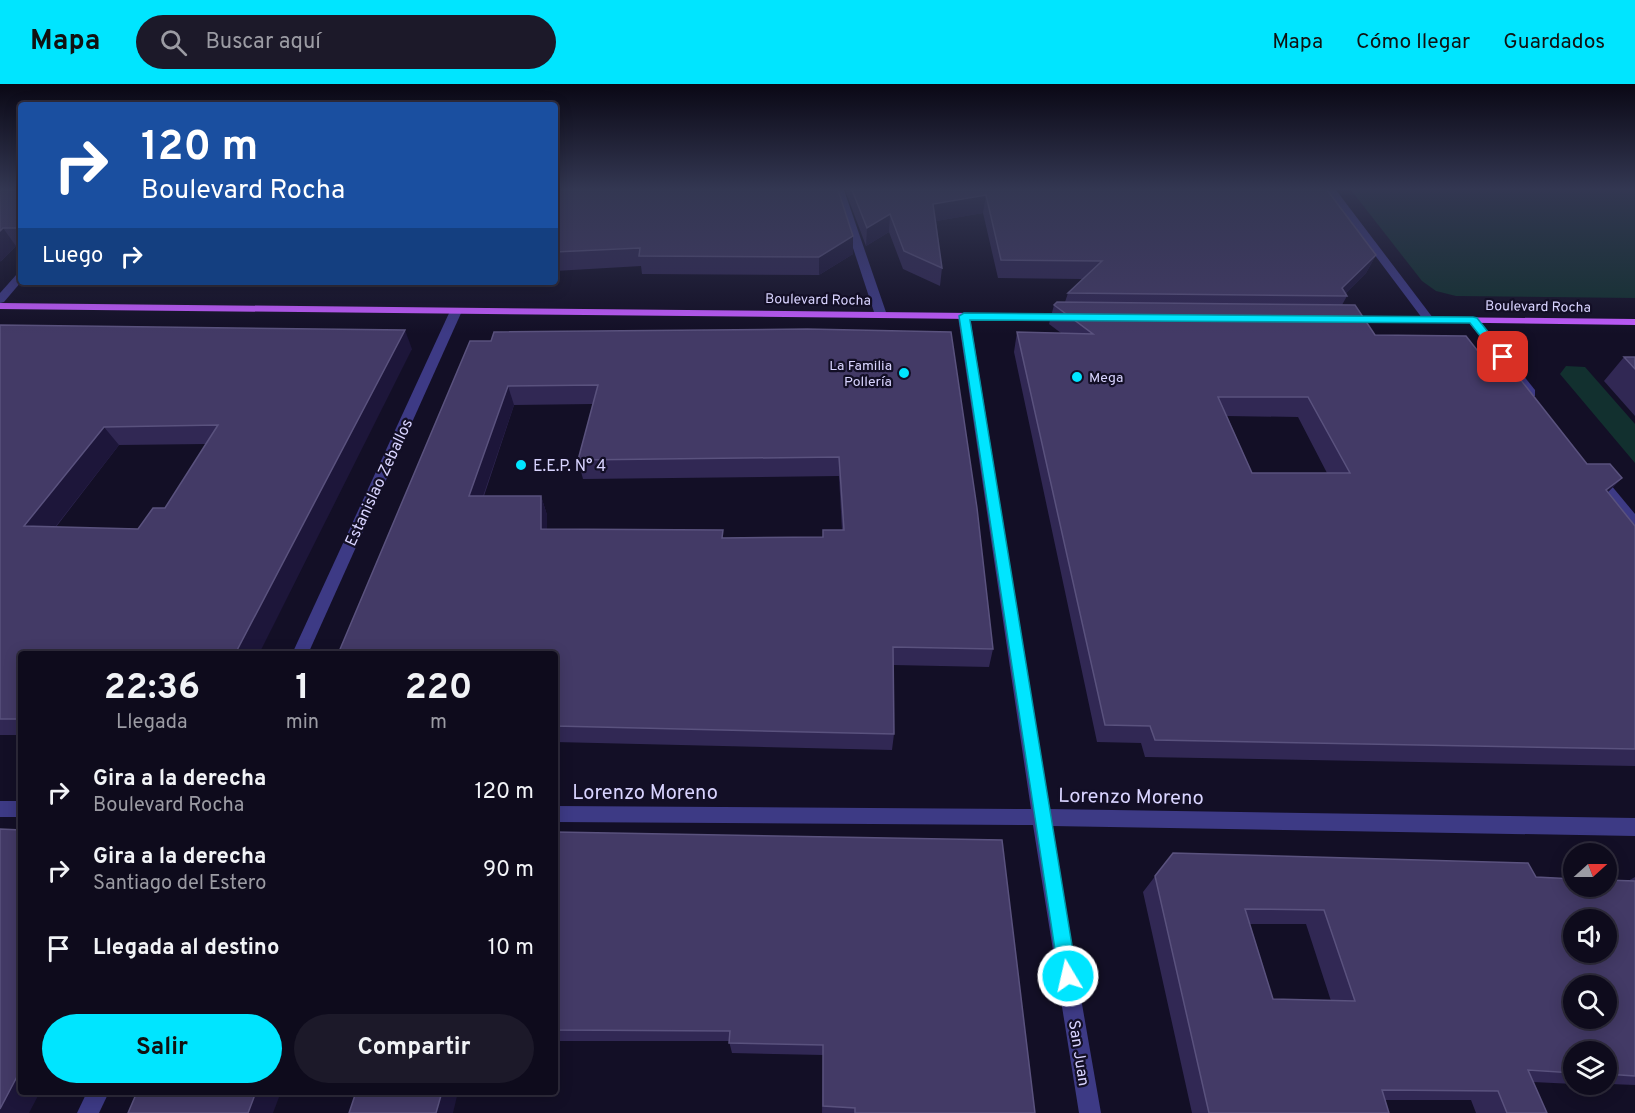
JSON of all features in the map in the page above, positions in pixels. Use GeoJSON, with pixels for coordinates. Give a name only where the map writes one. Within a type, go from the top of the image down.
{"type":"FeatureCollection","features":[{"type":"Feature","properties":{"kind":"main road","name":"Boulevard Rocha"},"geometry":{"type":"LineString","coordinates":[[0,306],[1083,317]]}},
{"type":"Feature","properties":{"kind":"main road","name":"Boulevard Rocha"},"geometry":{"type":"LineString","coordinates":[[1333,319],[1635,322]]}},
{"type":"Feature","properties":{"kind":"street"},"geometry":{"type":"LineString","coordinates":[[855,238],[881,315]]}},
{"type":"Feature","properties":{"kind":"street"},"geometry":{"type":"LineString","coordinates":[[1367,238],[1429,320]]}},
{"type":"Feature","properties":{"kind":"street"},"geometry":{"type":"LineString","coordinates":[[0,300],[18,279]]}},
{"type":"Feature","properties":{"kind":"street","name":"Estanislao Zeballos"},"geometry":{"type":"LineString","coordinates":[[301,651],[456,311]]}},
{"type":"Feature","properties":{"kind":"street","name":"San Juan"},"geometry":{"type":"LineString","coordinates":[[964,316],[1041,817],[1090,1113]]}},
{"type":"Feature","properties":{"kind":"street"},"geometry":{"type":"LineString","coordinates":[[1473,320],[1539,404]]}},
{"type":"Feature","properties":{"kind":"street"},"geometry":{"type":"LineString","coordinates":[[1591,469],[1635,524]]}},
{"type":"Feature","properties":{"kind":"street"},"geometry":{"type":"LineString","coordinates":[[0,809],[18,809]]}},
{"type":"Feature","properties":{"kind":"street","name":"Lorenzo Moreno"},"geometry":{"type":"LineString","coordinates":[[558,814],[1041,817],[1635,827]]}},
{"type":"Feature","properties":{"kind":"street"},"geometry":{"type":"LineString","coordinates":[[88,1113],[97,1095]]}},
{"type":"Feature","properties":{"kind":"green space"},"geometry":{"type":"Polygon","coordinates":[[[1388,238],[1635,238],[1635,298],[1456,296],[1436,291],[1422,281],[1388,238]]]}},
{"type":"Feature","properties":{"kind":"green space"},"geometry":{"type":"Polygon","coordinates":[[[1566,366],[1585,367],[1635,424],[1635,463],[1560,374],[1566,366]]]}},
{"type":"Feature","properties":{"kind":"building"},"geometry":{"type":"Polygon","coordinates":[[[558,238],[850,238],[819,257],[639,256],[640,248],[558,252],[558,238]]]}},
{"type":"Feature","properties":{"kind":"building"},"geometry":{"type":"Polygon","coordinates":[[[899,238],[938,238],[942,268],[904,251],[899,238]]]}},
{"type":"Feature","properties":{"kind":"building"},"geometry":{"type":"Polygon","coordinates":[[[996,238],[1363,238],[1376,255],[1342,288],[1347,296],[1068,293],[1102,261],[1001,260],[996,238]]]}},
{"type":"Feature","properties":{"kind":"building"},"geometry":{"type":"Polygon","coordinates":[[[1057,302],[1355,305],[1375,335],[1466,336],[1499,378],[1520,379],[1587,464],[1610,464],[1622,478],[1606,490],[1635,526],[1635,749],[1155,740],[1150,726],[1105,725],[1017,332],[1093,334],[1054,305],[1057,302]],[[1218,397],[1252,473],[1350,473],[1308,397],[1218,397]]]}},
{"type":"Feature","properties":{"kind":"building"},"geometry":{"type":"Polygon","coordinates":[[[0,325],[405,330],[237,651],[18,651],[18,719],[0,719],[0,325]],[[218,425],[104,427],[24,526],[138,529],[153,508],[165,508],[218,425]]]}},
{"type":"Feature","properties":{"kind":"building"},"geometry":{"type":"Polygon","coordinates":[[[807,329],[951,332],[977,508],[993,649],[893,647],[894,734],[558,726],[558,651],[339,651],[470,341],[491,341],[494,332],[807,329]],[[598,385],[508,386],[469,496],[541,496],[541,529],[723,530],[722,538],[823,537],[823,530],[844,530],[839,457],[578,460],[598,385]]]}},
{"type":"Feature","properties":{"kind":"building"},"geometry":{"type":"Polygon","coordinates":[[[1624,357],[1635,357],[1635,369],[1624,357]]]}},
{"type":"Feature","properties":{"kind":"building"},"geometry":{"type":"Polygon","coordinates":[[[0,829],[18,830],[18,1075],[0,1109],[0,829]]]}},
{"type":"Feature","properties":{"kind":"building"},"geometry":{"type":"Polygon","coordinates":[[[558,832],[1002,840],[1035,1113],[855,1113],[855,1108],[823,1106],[823,1045],[729,1043],[730,1031],[558,1030],[558,832]]]}},
{"type":"Feature","properties":{"kind":"building"},"geometry":{"type":"Polygon","coordinates":[[[1173,853],[1528,863],[1536,877],[1563,878],[1563,897],[1617,897],[1617,880],[1635,881],[1635,1076],[1617,1075],[1617,1041],[1563,1041],[1563,1072],[1528,1070],[1547,1113],[1507,1113],[1498,1091],[1382,1090],[1389,1113],[1209,1113],[1155,876],[1173,853]],[[1245,909],[1273,999],[1355,1001],[1324,910],[1245,909]]]}},
{"type":"Feature","properties":{"kind":"building"},"geometry":{"type":"Polygon","coordinates":[[[136,1095],[255,1095],[248,1113],[128,1113],[136,1095]]]}},
{"type":"Feature","properties":{"kind":"building"},"geometry":{"type":"Polygon","coordinates":[[[355,1095],[441,1095],[436,1113],[349,1113],[355,1095]]]}},
{"type":"Feature","properties":{"kind":"place","name":"La Familia Pollería"},"geometry":{"type":"Point","coordinates":[904,373]}},
{"type":"Feature","properties":{"kind":"place","name":"Mega"},"geometry":{"type":"Point","coordinates":[1077,377]}},
{"type":"Feature","properties":{"kind":"place","name":"E.E.P. N° 4"},"geometry":{"type":"Point","coordinates":[521,465]}},
{"type":"Feature","properties":{"kind":"route"},"geometry":{"type":"LineString","coordinates":[[1068,976],[964,316],[1473,320],[1503,357]]}}]}
